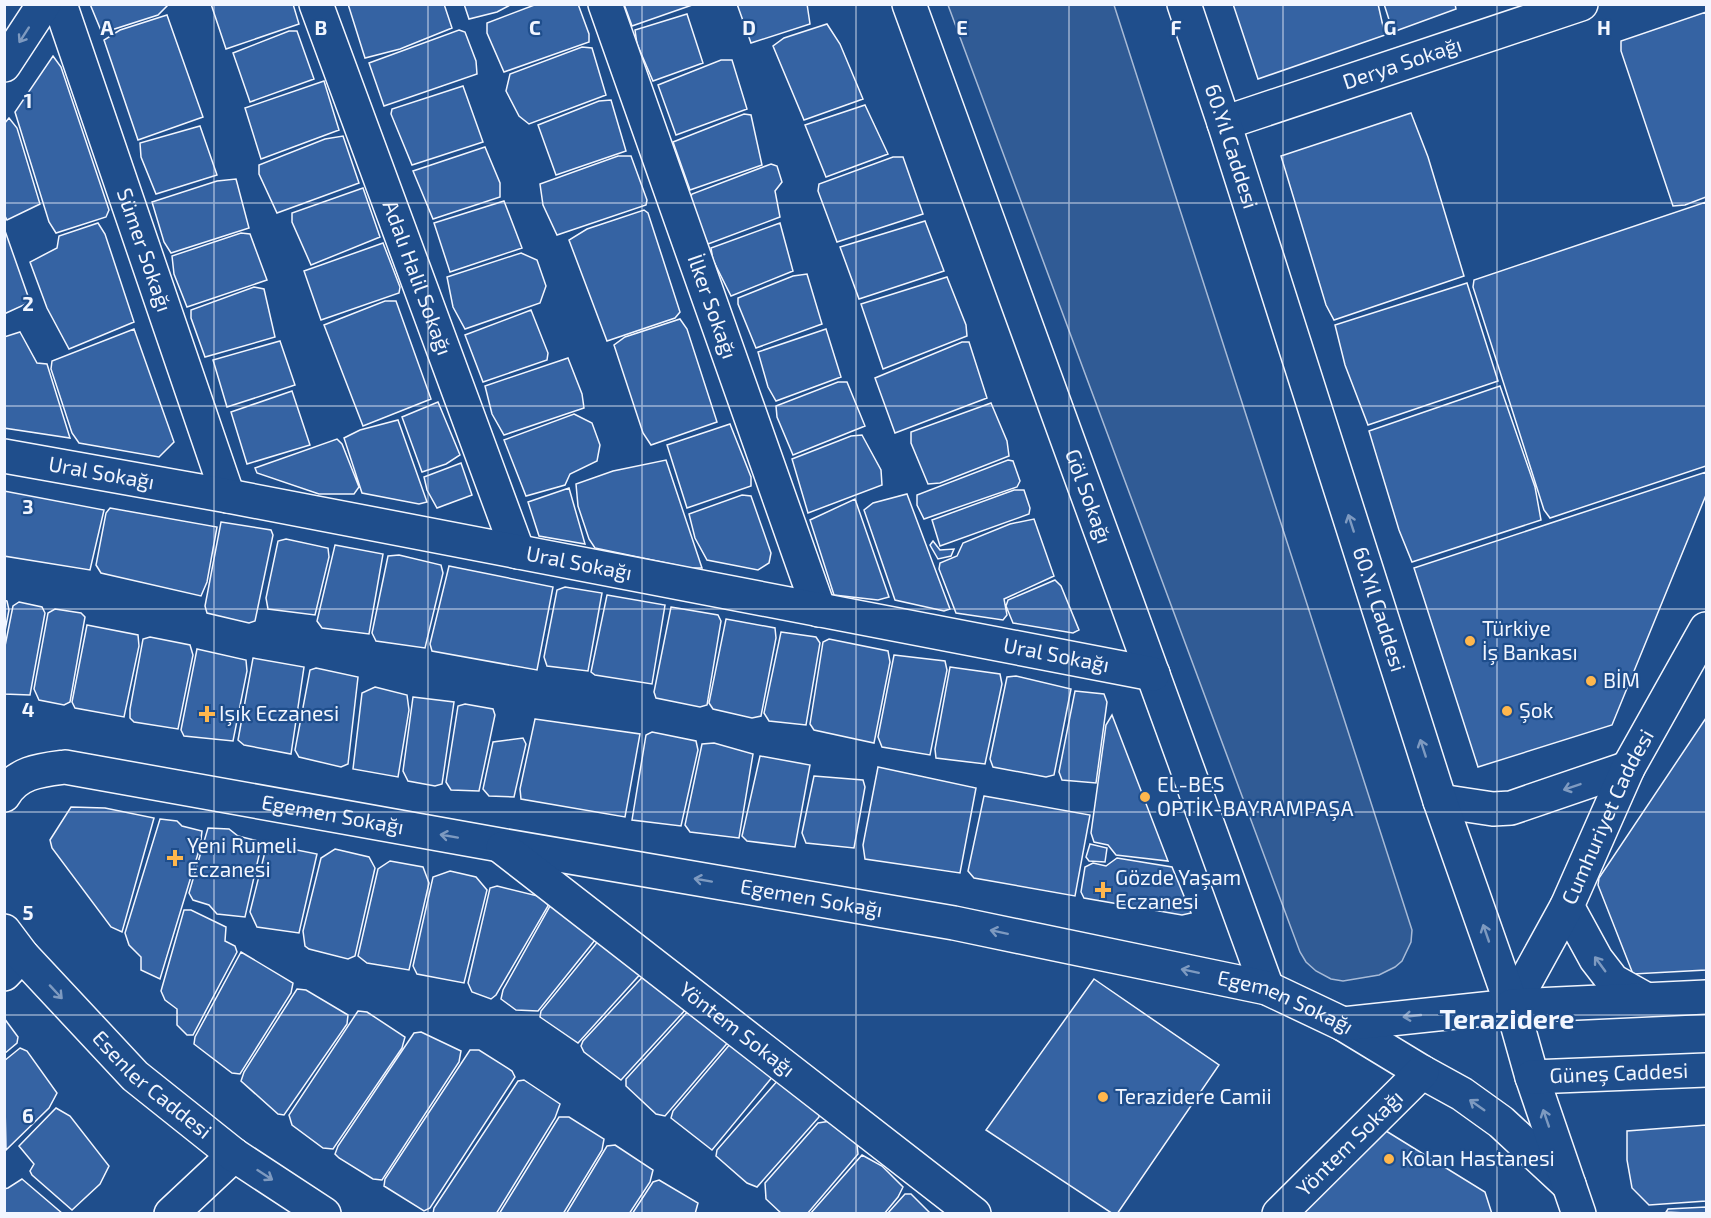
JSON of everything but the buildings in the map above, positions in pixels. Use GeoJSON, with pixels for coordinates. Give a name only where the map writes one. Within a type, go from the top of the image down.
{"type":"FeatureCollection","features":[{"type":"Feature","properties":{"kind":"street"},"geometry":{"type":"LineString","coordinates":[[4,65],[44,4]]}},
{"type":"Feature","properties":{"kind":"street","name":"Sümer Sokağı"},"geometry":{"type":"LineString","coordinates":[[60,4],[228,496]]}},
{"type":"Feature","properties":{"kind":"street","name":"Adalı Halil Sokağı"},"geometry":{"type":"LineString","coordinates":[[316,4],[518,552]]}},
{"type":"Feature","properties":{"kind":"street","name":"İlker Sokağı"},"geometry":{"type":"LineString","coordinates":[[605,4],[819,609]]}},
{"type":"Feature","properties":{"kind":"street","name":"Göl Sokağı"},"geometry":{"type":"LineString","coordinates":[[909,4],[1267,987]]}},
{"type":"Feature","properties":{"kind":"street","name":"60.Yıl Caddesi"},"geometry":{"type":"LineString","coordinates":[[1184,4],[1440,801],[1512,1006],[1532,1077],[1574,1199]]}},
{"type":"Feature","properties":{"kind":"street","name":"Derya Sokağı"},"geometry":{"type":"LineString","coordinates":[[1224,123],[1581,4]]}},
{"type":"Feature","properties":{"kind":"street","name":"Ural Sokağı"},"geometry":{"type":"LineString","coordinates":[[4,456],[228,496],[1154,674]]}},
{"type":"Feature","properties":{"kind":"street","name":"Cumhuriyet Caddesi"},"geometry":{"type":"LineString","coordinates":[[1512,1006],[1567,906],[1628,768],[1707,629]]}},
{"type":"Feature","properties":{"kind":"street","name":"Egemen Sokağı"},"geometry":{"type":"LineString","coordinates":[[4,795],[10,785],[33,771],[65,767],[954,923],[1267,987],[1343,1024],[1462,1094],[1501,1122],[1574,1199]]}},
{"type":"Feature","properties":{"kind":"street"},"geometry":{"type":"LineString","coordinates":[[1440,801],[1493,809],[1511,808],[1628,768]]}},
{"type":"Feature","properties":{"kind":"street","name":"Yöntem Sokağı"},"geometry":{"type":"LineString","coordinates":[[500,845],[974,1214]]}},
{"type":"Feature","properties":{"kind":"street"},"geometry":{"type":"LineString","coordinates":[[1567,906],[1596,959],[1613,981],[1645,999]]}},
{"type":"Feature","properties":{"kind":"street","name":"Esenler Caddesi"},"geometry":{"type":"LineString","coordinates":[[10,953],[135,1076],[234,1155],[324,1214]]}},
{"type":"Feature","properties":{"kind":"street"},"geometry":{"type":"LineString","coordinates":[[1343,1024],[1512,1006],[1707,998]]}},
{"type":"Feature","properties":{"kind":"street","name":"Güneş Caddesi"},"geometry":{"type":"LineString","coordinates":[[1532,1077],[1707,1070]]}},
{"type":"Feature","properties":{"kind":"street","name":"Yöntem Sokağı"},"geometry":{"type":"LineString","coordinates":[[1279,1214],[1422,1072]]}},
{"type":"Feature","properties":{"kind":"street"},"geometry":{"type":"LineString","coordinates":[[171,1214],[234,1155]]}},
{"type":"Feature","properties":{"kind":"shaded area"},"geometry":{"type":"Polygon","coordinates":[[[948,5],[1114,5],[1412,930],[1411,942],[1402,961],[1379,975],[1343,981],[1331,979],[1316,971],[1306,962],[1300,952],[948,5]]]}},
{"type":"Feature","properties":{"kind":"place","name":"Türkiye İş Bankası"},"geometry":{"type":"Point","coordinates":[1470,641]}},
{"type":"Feature","properties":{"kind":"place","name":"BİM"},"geometry":{"type":"Point","coordinates":[1591,681]}},
{"type":"Feature","properties":{"kind":"place","name":"Şok"},"geometry":{"type":"Point","coordinates":[1507,711]}},
{"type":"Feature","properties":{"kind":"place","name":"Işık Eczanesi"},"geometry":{"type":"Point","coordinates":[207,714]}},
{"type":"Feature","properties":{"kind":"place","name":"EL-BES OPTİK-BAYRAMPAŞA"},"geometry":{"type":"Point","coordinates":[1145,797]}},
{"type":"Feature","properties":{"kind":"place","name":"Yeni Rumeli Eczanesi"},"geometry":{"type":"Point","coordinates":[175,858]}},
{"type":"Feature","properties":{"kind":"place","name":"Gözde Yaşam Eczanesi"},"geometry":{"type":"Point","coordinates":[1103,890]}},
{"type":"Feature","properties":{"kind":"place","name":"Terazidere Camii"},"geometry":{"type":"Point","coordinates":[1103,1097]}},
{"type":"Feature","properties":{"kind":"place","name":"Kolan Hastanesi"},"geometry":{"type":"Point","coordinates":[1389,1159]}},
{"type":"Feature","properties":{"kind":"district","name":"Terazidere"},"geometry":{"type":"Point","coordinates":[1507,1020]}}]}
